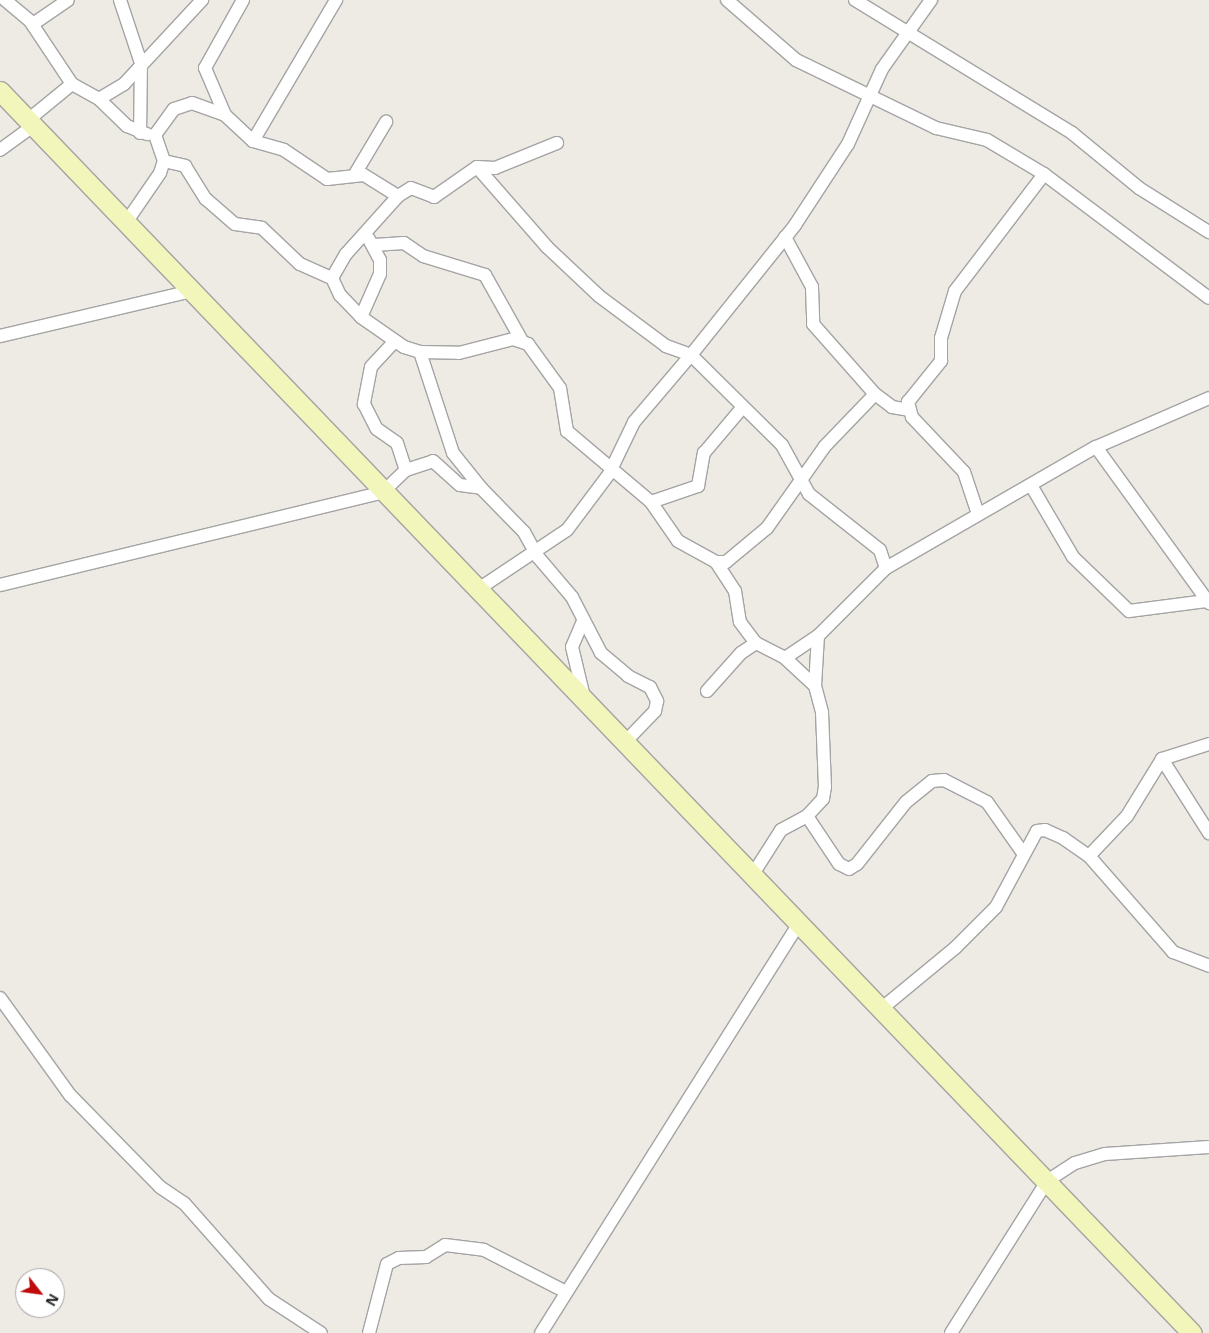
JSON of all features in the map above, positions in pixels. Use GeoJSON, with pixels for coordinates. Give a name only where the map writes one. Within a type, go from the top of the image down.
{"type":"FeatureCollection","features":[{"type":"Feature","properties":{"kind":"main road"},"geometry":{"type":"LineString","coordinates":[[0,91],[125,224],[192,291],[477,590],[627,740],[799,923],[1192,1333]]}},
{"type":"Feature","properties":{"kind":"street"},"geometry":{"type":"LineString","coordinates":[[5,0],[33,24],[72,84],[99,99],[140,133],[155,135]]}},
{"type":"Feature","properties":{"kind":"street"},"geometry":{"type":"LineString","coordinates":[[33,24],[68,0]]}},
{"type":"Feature","properties":{"kind":"street"},"geometry":{"type":"LineString","coordinates":[[120,0],[141,63],[140,133]]}},
{"type":"Feature","properties":{"kind":"street"},"geometry":{"type":"LineString","coordinates":[[99,99],[124,84],[141,63],[202,0]]}},
{"type":"Feature","properties":{"kind":"street"},"geometry":{"type":"LineString","coordinates":[[243,0],[205,68],[225,115],[253,141],[284,150],[327,179],[355,174],[379,182],[398,196]]}},
{"type":"Feature","properties":{"kind":"street"},"geometry":{"type":"LineString","coordinates":[[253,141],[336,0]]}},
{"type":"Feature","properties":{"kind":"street"},"geometry":{"type":"LineString","coordinates":[[727,0],[796,60],[936,128],[987,140],[1044,174],[1209,298]]}},
{"type":"Feature","properties":{"kind":"street"},"geometry":{"type":"LineString","coordinates":[[855,0],[907,36],[1056,122],[1139,188],[1209,232]]}},
{"type":"Feature","properties":{"kind":"street"},"geometry":{"type":"LineString","coordinates":[[477,590],[535,548],[567,530],[613,468],[634,422],[691,355],[785,237],[848,144],[882,69],[931,0]]}},
{"type":"Feature","properties":{"kind":"street"},"geometry":{"type":"LineString","coordinates":[[0,150],[72,84]]}},
{"type":"Feature","properties":{"kind":"street"},"geometry":{"type":"LineString","coordinates":[[155,135],[185,103],[225,115]]}},
{"type":"Feature","properties":{"kind":"street"},"geometry":{"type":"LineString","coordinates":[[355,174],[386,122]]}},
{"type":"Feature","properties":{"kind":"street"},"geometry":{"type":"LineString","coordinates":[[155,135],[164,161]]}},
{"type":"Feature","properties":{"kind":"street"},"geometry":{"type":"LineString","coordinates":[[332,278],[346,254],[370,241],[398,196],[411,188],[434,197],[477,167],[495,168],[557,143]]}},
{"type":"Feature","properties":{"kind":"street"},"geometry":{"type":"LineString","coordinates":[[125,224],[164,161]]}},
{"type":"Feature","properties":{"kind":"street"},"geometry":{"type":"LineString","coordinates":[[164,161],[185,166],[206,200],[234,224],[262,228],[300,264],[332,278],[340,295],[361,317],[395,341],[420,352],[443,355],[495,340],[522,341]]}},
{"type":"Feature","properties":{"kind":"street"},"geometry":{"type":"LineString","coordinates":[[477,167],[546,247],[599,296],[666,346],[691,355],[742,408],[782,445],[809,494],[880,550],[886,568]]}},
{"type":"Feature","properties":{"kind":"street"},"geometry":{"type":"LineString","coordinates":[[978,514],[964,472],[923,431],[909,410],[913,392],[941,362],[941,338],[955,291],[1044,174]]}},
{"type":"Feature","properties":{"kind":"street"},"geometry":{"type":"LineString","coordinates":[[785,237],[812,287],[812,324],[875,394],[892,407],[909,410]]}},
{"type":"Feature","properties":{"kind":"street"},"geometry":{"type":"LineString","coordinates":[[361,317],[380,274],[380,260],[370,241]]}},
{"type":"Feature","properties":{"kind":"street"},"geometry":{"type":"LineString","coordinates":[[370,241],[404,243],[423,256],[485,276],[522,341],[560,388],[566,431],[613,468],[651,502],[678,541],[716,562],[735,591],[740,622],[756,643],[785,658],[815,686]]}},
{"type":"Feature","properties":{"kind":"street"},"geometry":{"type":"LineString","coordinates":[[0,336],[192,291]]}},
{"type":"Feature","properties":{"kind":"street"},"geometry":{"type":"LineString","coordinates":[[395,341],[371,366],[364,404],[377,429],[397,443],[406,470]]}},
{"type":"Feature","properties":{"kind":"street"},"geometry":{"type":"LineString","coordinates":[[420,352],[453,453],[481,488],[535,548],[572,597],[601,653],[628,676],[650,688],[657,701],[655,711],[627,740]]}},
{"type":"Feature","properties":{"kind":"street"},"geometry":{"type":"LineString","coordinates":[[716,562],[726,562],[746,548],[777,517],[801,480],[838,431],[875,394]]}},
{"type":"Feature","properties":{"kind":"street"},"geometry":{"type":"LineString","coordinates":[[785,658],[818,636],[886,568],[978,514],[1032,487],[1096,447],[1209,398]]}},
{"type":"Feature","properties":{"kind":"street"},"geometry":{"type":"LineString","coordinates":[[651,502],[698,486],[704,453],[742,408]]}},
{"type":"Feature","properties":{"kind":"street"},"geometry":{"type":"LineString","coordinates":[[1032,487],[1073,557],[1129,611],[1208,602],[1096,447]]}},
{"type":"Feature","properties":{"kind":"street"},"geometry":{"type":"LineString","coordinates":[[0,585],[383,492],[406,470],[433,460],[460,485],[481,488]]}},
{"type":"Feature","properties":{"kind":"street"},"geometry":{"type":"LineString","coordinates":[[583,621],[572,647],[585,700]]}},
{"type":"Feature","properties":{"kind":"street"},"geometry":{"type":"LineString","coordinates":[[753,874],[781,830],[807,816],[823,799],[822,712],[815,686],[818,636]]}},
{"type":"Feature","properties":{"kind":"street"},"geometry":{"type":"LineString","coordinates":[[707,691],[756,643]]}},
{"type":"Feature","properties":{"kind":"street"},"geometry":{"type":"LineString","coordinates":[[1089,856],[1127,816],[1162,759],[1209,744]]}},
{"type":"Feature","properties":{"kind":"street"},"geometry":{"type":"LineString","coordinates":[[1162,759],[1209,833]]}},
{"type":"Feature","properties":{"kind":"street"},"geometry":{"type":"LineString","coordinates":[[807,816],[823,846],[839,864],[849,869],[906,802],[932,781],[944,780],[987,802],[1023,854]]}},
{"type":"Feature","properties":{"kind":"street"},"geometry":{"type":"LineString","coordinates":[[881,1008],[955,948],[996,907],[1037,831],[1045,830],[1089,856],[1173,952],[1209,966]]}},
{"type":"Feature","properties":{"kind":"street"},"geometry":{"type":"LineString","coordinates":[[541,1333],[799,923]]}},
{"type":"Feature","properties":{"kind":"street"},"geometry":{"type":"LineString","coordinates":[[0,998],[70,1096],[160,1188],[184,1203],[268,1299],[321,1333]]}},
{"type":"Feature","properties":{"kind":"street"},"geometry":{"type":"LineString","coordinates":[[951,1333],[1047,1181],[1075,1163],[1105,1154],[1209,1147]]}},
{"type":"Feature","properties":{"kind":"street"},"geometry":{"type":"LineString","coordinates":[[369,1333],[387,1264],[399,1258],[426,1257],[445,1245],[484,1250],[566,1292]]}}]}
